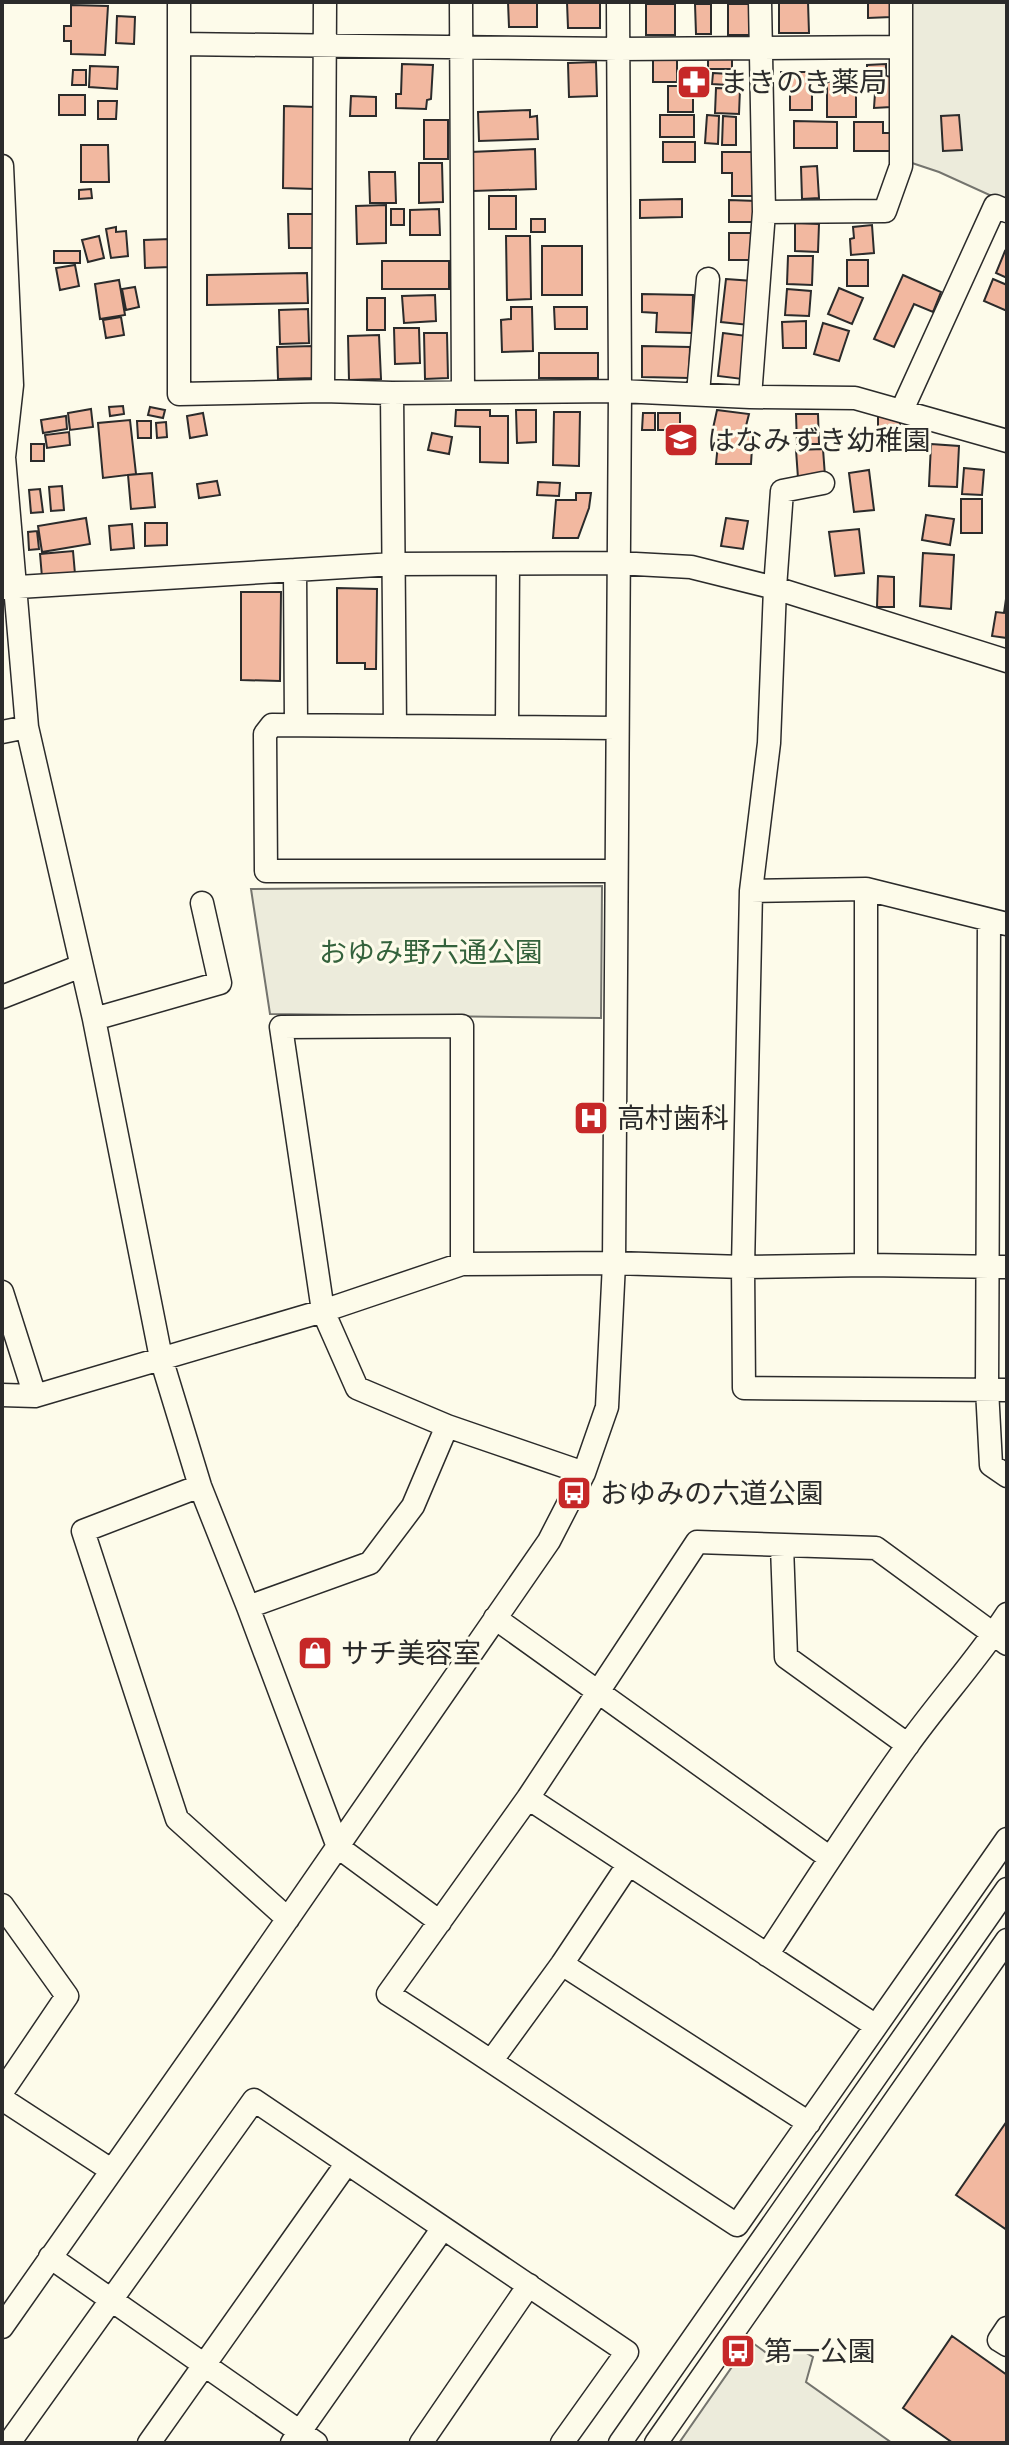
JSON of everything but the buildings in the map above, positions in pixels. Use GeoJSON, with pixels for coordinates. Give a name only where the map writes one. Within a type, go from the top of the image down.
{"type":"FeatureCollection","features":[{"type":"Feature","properties":{"kind":"street"},"geometry":{"type":"LineString","coordinates":[[179,2],[179,394],[620,391],[855,398],[1007,441]]}},
{"type":"Feature","properties":{"kind":"street"},"geometry":{"type":"LineString","coordinates":[[323,391],[325,2]]}},
{"type":"Feature","properties":{"kind":"street"},"geometry":{"type":"LineString","coordinates":[[461,2],[463,392]]}},
{"type":"Feature","properties":{"kind":"street"},"geometry":{"type":"LineString","coordinates":[[2,2327],[549,1541],[584,1473],[607,1407],[614,1263],[620,391],[618,2]]}},
{"type":"Feature","properties":{"kind":"street"},"geometry":{"type":"LineString","coordinates":[[750,397],[764,212],[760,2]]}},
{"type":"Feature","properties":{"kind":"street"},"geometry":{"type":"LineString","coordinates":[[764,212],[885,211],[901,166],[901,2]]}},
{"type":"Feature","properties":{"kind":"street"},"geometry":{"type":"LineString","coordinates":[[179,44],[618,49],[901,47]]}},
{"type":"Feature","properties":{"kind":"street"},"geometry":{"type":"LineString","coordinates":[[2,166],[12,385],[4,457],[8,588],[27,727],[94,1019],[161,1358],[200,1486],[338,1847],[440,1922]]}},
{"type":"Feature","properties":{"kind":"street"},"geometry":{"type":"LineString","coordinates":[[902,410],[995,206],[1007,211]]}},
{"type":"Feature","properties":{"kind":"street"},"geometry":{"type":"LineString","coordinates":[[698,393],[708,279]]}},
{"type":"Feature","properties":{"kind":"street"},"geometry":{"type":"LineString","coordinates":[[392,393],[395,726]]}},
{"type":"Feature","properties":{"kind":"street"},"geometry":{"type":"LineString","coordinates":[[823,483],[782,491],[769,743],[751,891],[743,1267],[744,1388],[997,1390]]}},
{"type":"Feature","properties":{"kind":"street"},"geometry":{"type":"LineString","coordinates":[[8,588],[394,564],[617,563],[691,567],[775,588],[1007,661]]}},
{"type":"Feature","properties":{"kind":"street"},"geometry":{"type":"LineString","coordinates":[[507,727],[508,564]]}},
{"type":"Feature","properties":{"kind":"street"},"geometry":{"type":"LineString","coordinates":[[295,570],[296,724]]}},
{"type":"Feature","properties":{"kind":"street"},"geometry":{"type":"LineString","coordinates":[[616,728],[296,724],[272,725],[265,734],[266,871],[616,871]]}},
{"type":"Feature","properties":{"kind":"street"},"geometry":{"type":"LineString","coordinates":[[2,732],[27,727]]}},
{"type":"Feature","properties":{"kind":"street"},"geometry":{"type":"LineString","coordinates":[[751,891],[866,889],[998,922],[997,1390],[991,1465],[1007,1476]]}},
{"type":"Feature","properties":{"kind":"street"},"geometry":{"type":"LineString","coordinates":[[866,889],[866,1265]]}},
{"type":"Feature","properties":{"kind":"street"},"geometry":{"type":"LineString","coordinates":[[94,1019],[220,983],[202,903]]}},
{"type":"Feature","properties":{"kind":"street"},"geometry":{"type":"LineString","coordinates":[[2,997],[81,966]]}},
{"type":"Feature","properties":{"kind":"street"},"geometry":{"type":"LineString","coordinates":[[462,1264],[462,1026],[281,1027],[323,1311],[357,1388],[447,1426],[584,1473]]}},
{"type":"Feature","properties":{"kind":"street"},"geometry":{"type":"LineString","coordinates":[[2,1395],[35,1396],[323,1311],[462,1264],[998,1267]]}},
{"type":"Feature","properties":{"kind":"street"},"geometry":{"type":"LineString","coordinates":[[2,1292],[35,1396]]}},
{"type":"Feature","properties":{"kind":"street"},"geometry":{"type":"LineString","coordinates":[[248,1607],[370,1563],[413,1506],[447,1426]]}},
{"type":"Feature","properties":{"kind":"street"},"geometry":{"type":"LineString","coordinates":[[200,1486],[83,1531],[177,1819],[288,1919]]}},
{"type":"Feature","properties":{"kind":"street"},"geometry":{"type":"LineString","coordinates":[[1000,1639],[876,1548],[697,1542],[528,1798],[388,1994],[737,2225],[1007,1839]]}},
{"type":"Feature","properties":{"kind":"street"},"geometry":{"type":"LineString","coordinates":[[782,1546],[786,1657],[908,1745]]}},
{"type":"Feature","properties":{"kind":"street"},"geometry":{"type":"LineString","coordinates":[[767,1955],[908,1745],[1000,1639],[1007,1614]]}},
{"type":"Feature","properties":{"kind":"street"},"geometry":{"type":"LineString","coordinates":[[495,1618],[830,1858]]}},
{"type":"Feature","properties":{"kind":"street"},"geometry":{"type":"LineString","coordinates":[[528,1798],[876,2026]]}},
{"type":"Feature","properties":{"kind":"street"},"geometry":{"type":"LineString","coordinates":[[492,2060],[562,1964],[628,1865]]}},
{"type":"Feature","properties":{"kind":"street"},"geometry":{"type":"LineString","coordinates":[[620,2443],[1007,1889]]}},
{"type":"Feature","properties":{"kind":"street"},"geometry":{"type":"LineString","coordinates":[[2,1905],[67,1996],[2,2092]]}},
{"type":"Feature","properties":{"kind":"street"},"geometry":{"type":"LineString","coordinates":[[656,2443],[1007,1940]]}},
{"type":"Feature","properties":{"kind":"street"},"geometry":{"type":"LineString","coordinates":[[562,1964],[809,2123]]}},
{"type":"Feature","properties":{"kind":"street"},"geometry":{"type":"LineString","coordinates":[[2,2099],[111,2170]]}},
{"type":"Feature","properties":{"kind":"street"},"geometry":{"type":"LineString","coordinates":[[9,2443],[254,2100],[627,2352],[562,2443]]}},
{"type":"Feature","properties":{"kind":"street"},"geometry":{"type":"LineString","coordinates":[[149,2443],[347,2163]]}},
{"type":"Feature","properties":{"kind":"street"},"geometry":{"type":"LineString","coordinates":[[50,2257],[303,2439],[443,2228]]}},
{"type":"Feature","properties":{"kind":"street"},"geometry":{"type":"LineString","coordinates":[[421,2443],[529,2285]]}},
{"type":"Feature","properties":{"kind":"street"},"geometry":{"type":"LineString","coordinates":[[1007,2328],[999,2340],[1007,2345]]}},
{"type":"Feature","properties":{"kind":"green space"},"geometry":{"type":"Polygon","coordinates":[[[909,2],[1007,2],[1007,203],[939,172],[906,161],[909,2]]]}},
{"type":"Feature","properties":{"kind":"green space","name":"おゆみ野六通公園"},"geometry":{"type":"Polygon","coordinates":[[[602,886],[601,1018],[270,1014],[251,889],[602,886]]]}},
{"type":"Feature","properties":{"kind":"green space"},"geometry":{"type":"Polygon","coordinates":[[[750,2341],[779,2362],[796,2347],[813,2357],[806,2382],[892,2443],[679,2443],[750,2341]]]}},
{"type":"Feature","properties":{"kind":"place","name":"まきのき薬局"},"geometry":{"type":"Point","coordinates":[694,82]}},
{"type":"Feature","properties":{"kind":"place","name":"はなみずき幼稚園"},"geometry":{"type":"Point","coordinates":[681,440]}},
{"type":"Feature","properties":{"kind":"place","name":"高村歯科"},"geometry":{"type":"Point","coordinates":[591,1118]}},
{"type":"Feature","properties":{"kind":"place","name":"おゆみの六道公園"},"geometry":{"type":"Point","coordinates":[574,1493]}},
{"type":"Feature","properties":{"kind":"place","name":"サチ美容室"},"geometry":{"type":"Point","coordinates":[315,1653]}},
{"type":"Feature","properties":{"kind":"place","name":"第一公園"},"geometry":{"type":"Point","coordinates":[738,2351]}}]}
